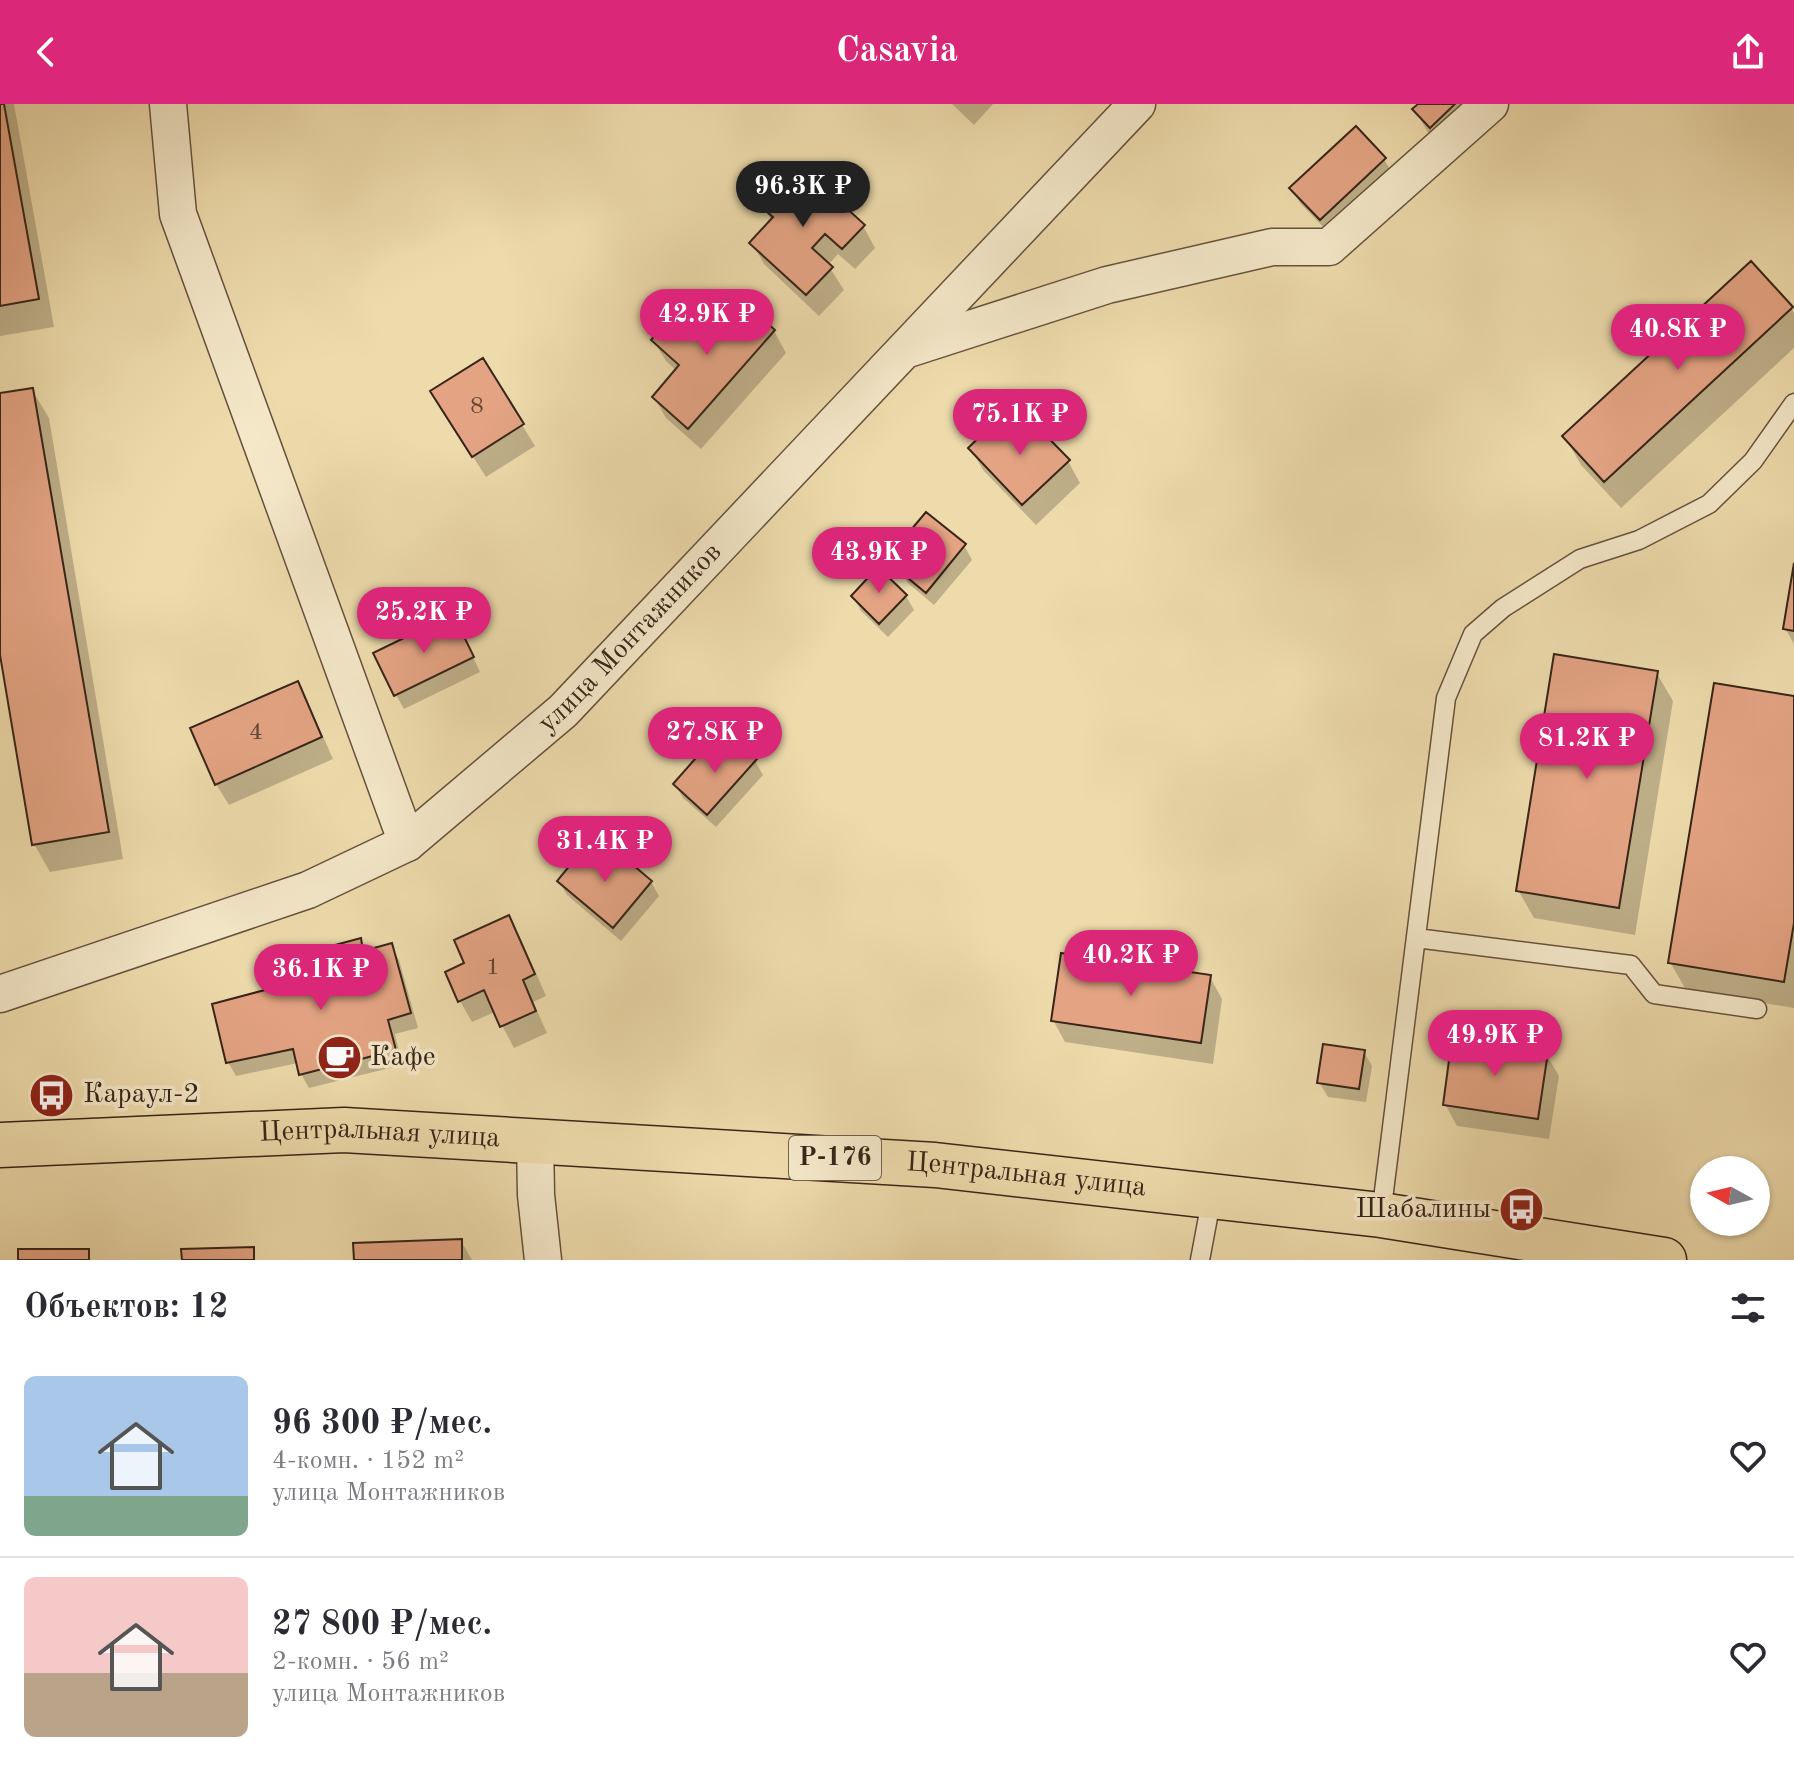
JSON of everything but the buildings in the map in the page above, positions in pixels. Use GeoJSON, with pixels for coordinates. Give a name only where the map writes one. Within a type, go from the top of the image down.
{"type":"FeatureCollection","features":[{"type":"Feature","properties":{"kind":"highway","name":"Центральная улица"},"geometry":{"type":"LineString","coordinates":[[0,1145],[344,1130],[935,1165],[1381,1215],[1664,1260]]}},
{"type":"Feature","properties":{"kind":"street"},"geometry":{"type":"LineString","coordinates":[[168,104],[178,214],[407,843]]}},
{"type":"Feature","properties":{"kind":"street","name":"улица Монтажников"},"geometry":{"type":"LineString","coordinates":[[0,994],[308,890],[407,843],[563,711],[1137,104]]}},
{"type":"Feature","properties":{"kind":"street"},"geometry":{"type":"LineString","coordinates":[[905,350],[1107,285],[1272,247],[1329,247],[1490,104]]}},
{"type":"Feature","properties":{"kind":"street"},"geometry":{"type":"LineString","coordinates":[[535,1140],[536,1195],[543,1260]]}},
{"type":"Feature","properties":{"kind":"lane"},"geometry":{"type":"LineString","coordinates":[[1381,1215],[1446,698],[1473,634],[1503,608],[1580,559],[1639,540],[1709,504],[1753,461],[1794,403]]}},
{"type":"Feature","properties":{"kind":"lane"},"geometry":{"type":"LineString","coordinates":[[1416,938],[1631,965],[1654,994],[1757,1009]]}},
{"type":"Feature","properties":{"kind":"lane"},"geometry":{"type":"LineString","coordinates":[[1200,1260],[1212,1196]]}},
{"type":"Feature","properties":{"kind":"place","name":"Кафе"},"geometry":{"type":"Point","coordinates":[339,1058]}},
{"type":"Feature","properties":{"kind":"place","name":"Караул-2"},"geometry":{"type":"Point","coordinates":[52,1095]}},
{"type":"Feature","properties":{"kind":"place","name":"Шабалины"},"geometry":{"type":"Point","coordinates":[1522,1210]}}]}
